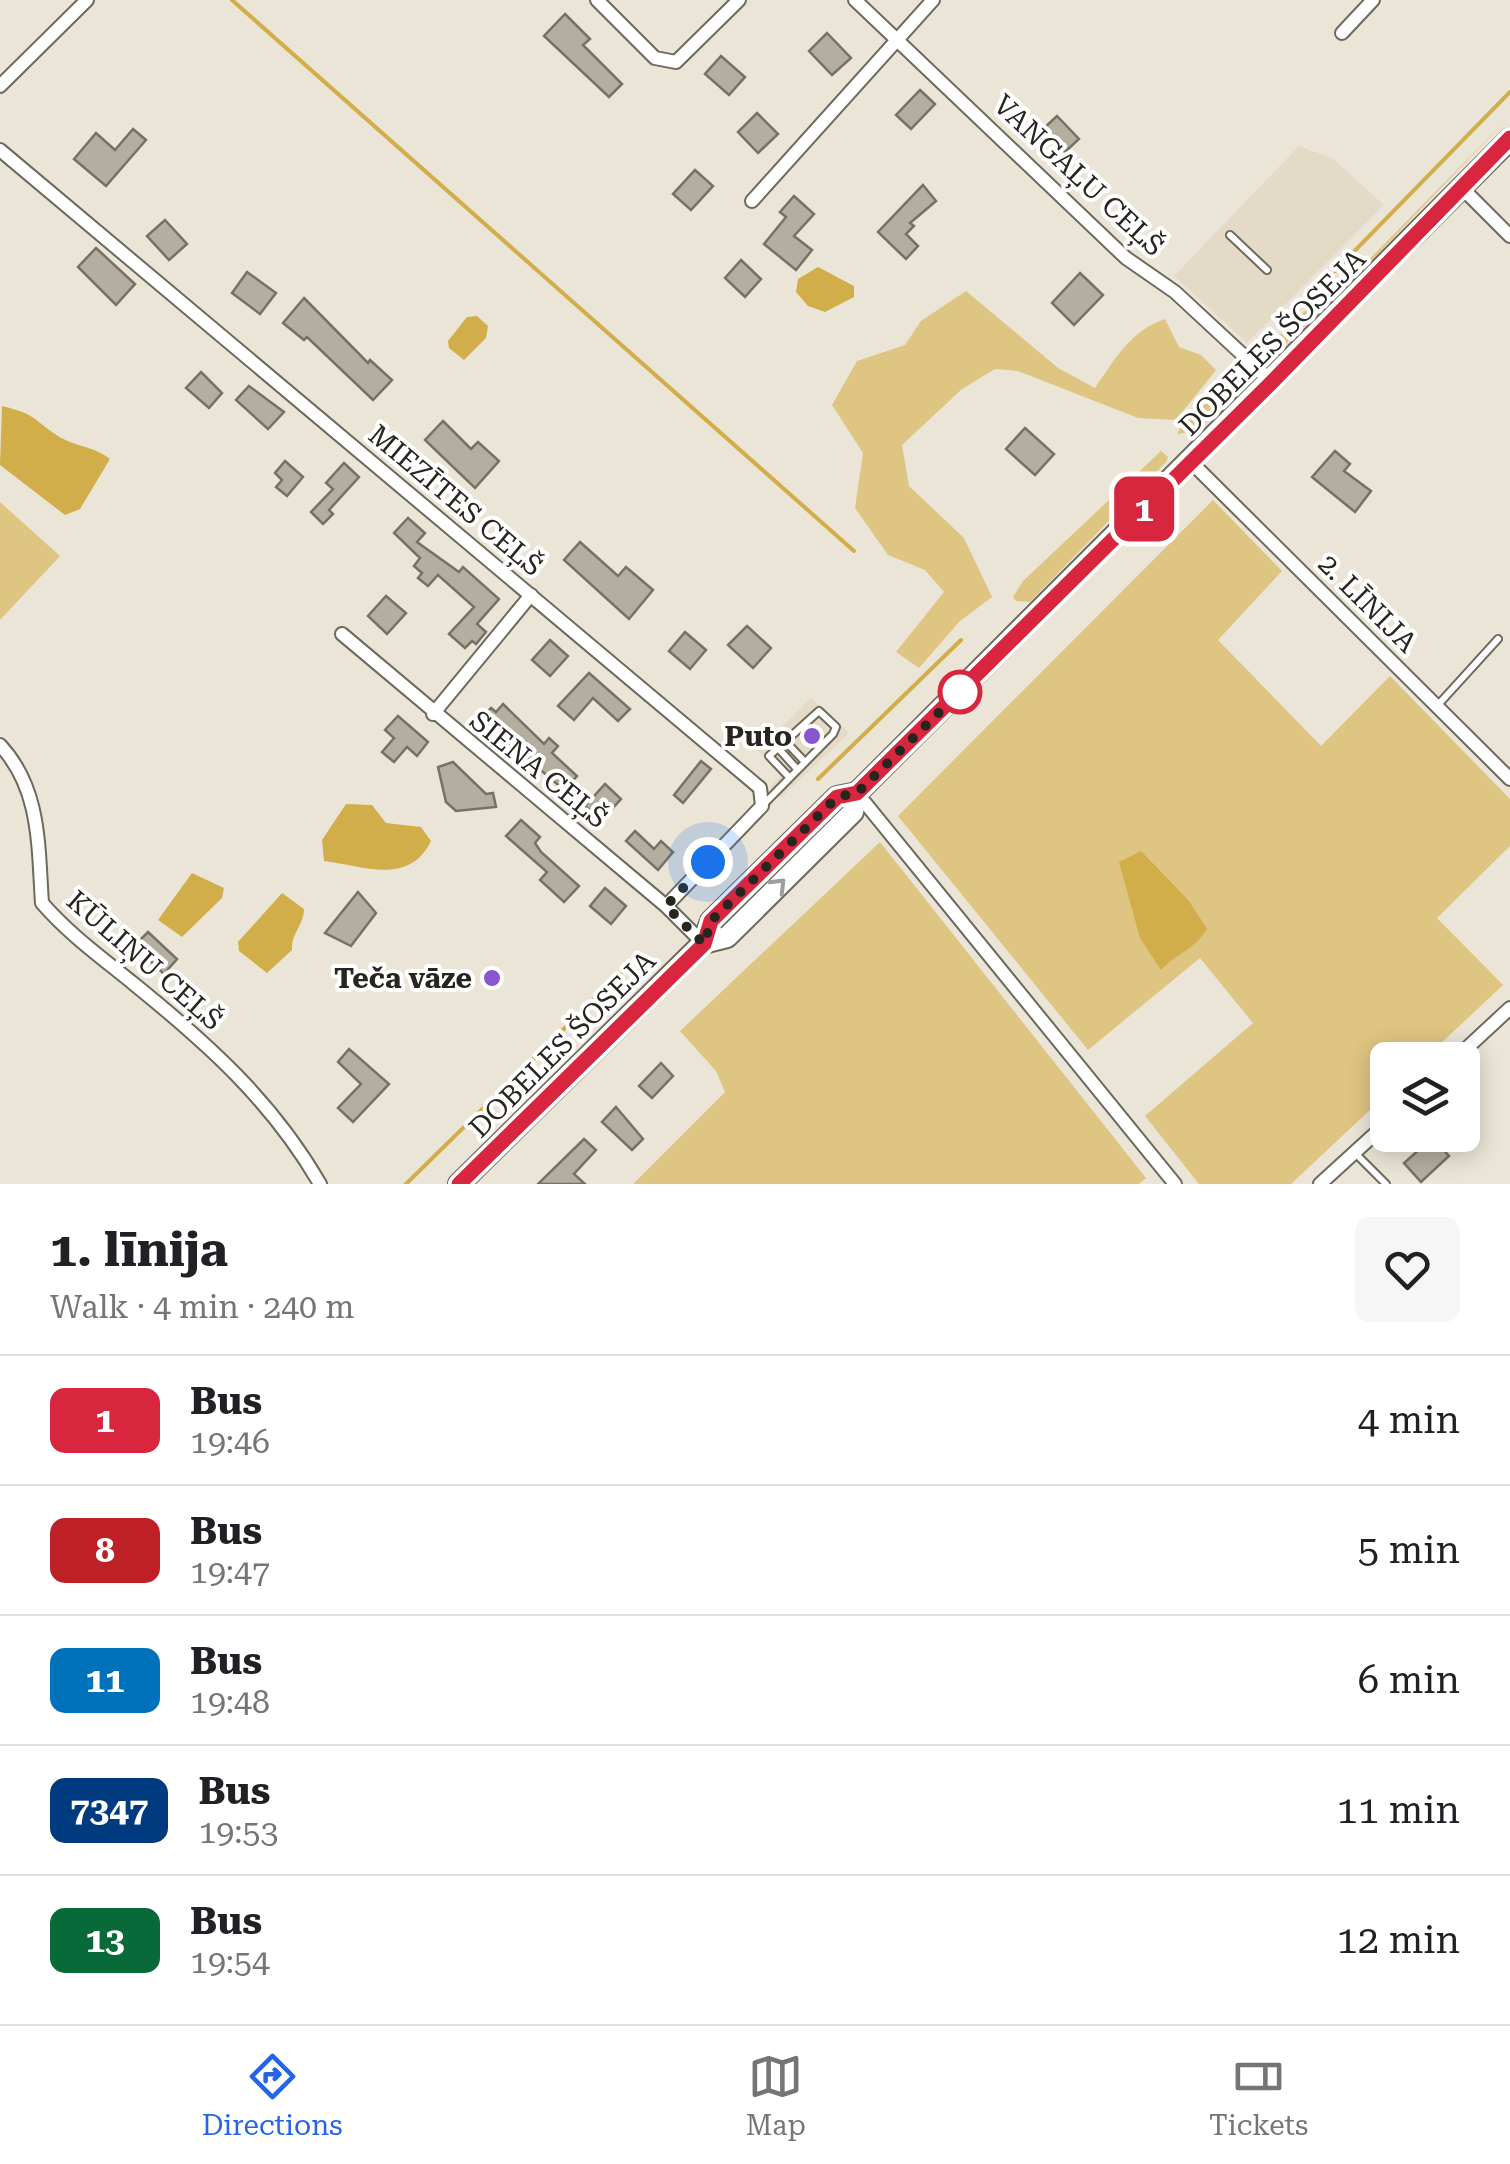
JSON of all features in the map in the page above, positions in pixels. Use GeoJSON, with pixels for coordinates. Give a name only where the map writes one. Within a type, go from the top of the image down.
{"type":"FeatureCollection","features":[{"type":"Feature","properties":{"kind":"main road","name":"DOBELES ŠOSEJA"},"geometry":{"type":"LineString","coordinates":[[459,1184],[704,944],[726,937],[852,812],[857,793],[1272,382],[1510,138]]}},
{"type":"Feature","properties":{"kind":"street"},"geometry":{"type":"LineString","coordinates":[[0,86],[87,0]]}},
{"type":"Feature","properties":{"kind":"street"},"geometry":{"type":"LineString","coordinates":[[596,0],[656,58],[676,62],[740,0]]}},
{"type":"Feature","properties":{"kind":"street","name":"VANGAĻU CEĻŠ"},"geometry":{"type":"LineString","coordinates":[[855,0],[1126,258],[1175,292],[1272,382]]}},
{"type":"Feature","properties":{"kind":"street"},"geometry":{"type":"LineString","coordinates":[[752,200],[933,0]]}},
{"type":"Feature","properties":{"kind":"street"},"geometry":{"type":"LineString","coordinates":[[1342,33],[1373,0]]}},
{"type":"Feature","properties":{"kind":"street","name":"MIEZĪTES CEĻŠ"},"geometry":{"type":"LineString","coordinates":[[0,150],[729,760],[760,788],[762,806]]}},
{"type":"Feature","properties":{"kind":"street"},"geometry":{"type":"LineString","coordinates":[[1463,189],[1510,236]]}},
{"type":"Feature","properties":{"kind":"street","name":"2. LĪNIJA"},"geometry":{"type":"LineString","coordinates":[[1192,462],[1510,779]]}},
{"type":"Feature","properties":{"kind":"street"},"geometry":{"type":"LineString","coordinates":[[433,714],[531,596]]}},
{"type":"Feature","properties":{"kind":"street","name":"SIENA CEĻŠ"},"geometry":{"type":"LineString","coordinates":[[342,634],[666,906],[704,944]]}},
{"type":"Feature","properties":{"kind":"street","name":"KŪLIŅU CEĻŠ"},"geometry":{"type":"LineString","coordinates":[[0,745],[26,779],[38,822],[42,903],[87,948],[258,1093],[286,1128],[320,1184]]}},
{"type":"Feature","properties":{"kind":"street"},"geometry":{"type":"LineString","coordinates":[[857,793],[1175,1184]]}},
{"type":"Feature","properties":{"kind":"street"},"geometry":{"type":"LineString","coordinates":[[666,906],[762,806]]}},
{"type":"Feature","properties":{"kind":"street"},"geometry":{"type":"LineString","coordinates":[[1473,1042],[1510,1008]]}},
{"type":"Feature","properties":{"kind":"street"},"geometry":{"type":"LineString","coordinates":[[1320,1184],[1370,1138]]}},
{"type":"Feature","properties":{"kind":"lane"},"geometry":{"type":"LineString","coordinates":[[1230,235],[1267,270]]}},
{"type":"Feature","properties":{"kind":"lane"},"geometry":{"type":"LineString","coordinates":[[1436,706],[1498,639]]}},
{"type":"Feature","properties":{"kind":"lane"},"geometry":{"type":"LineString","coordinates":[[762,806],[836,727],[820,711],[770,756],[789,777]]}},
{"type":"Feature","properties":{"kind":"lane"},"geometry":{"type":"LineString","coordinates":[[791,739],[808,756]]}},
{"type":"Feature","properties":{"kind":"lane"},"geometry":{"type":"LineString","coordinates":[[778,748],[798,769]]}},
{"type":"Feature","properties":{"kind":"lane"},"geometry":{"type":"LineString","coordinates":[[1354,1152],[1386,1184]]}},
{"type":"Feature","properties":{"kind":"shaded area"},"geometry":{"type":"Polygon","coordinates":[[[1510,116],[1343,290],[1286,344],[1261,353],[1309,307],[1341,288],[1510,116]]]}},
{"type":"Feature","properties":{"kind":"shaded area"},"geometry":{"type":"Polygon","coordinates":[[[1299,146],[1332,158],[1384,205],[1247,343],[1174,276],[1299,146]]]}},
{"type":"Feature","properties":{"kind":"shaded area"},"geometry":{"type":"Polygon","coordinates":[[[818,267],[854,286],[854,297],[825,312],[808,306],[796,292],[798,279],[818,267]]]}},
{"type":"Feature","properties":{"kind":"shaded area"},"geometry":{"type":"Polygon","coordinates":[[[966,291],[1058,368],[1095,388],[1133,338],[1165,319],[1179,347],[1201,355],[1216,370],[1176,420],[1138,418],[1018,371],[995,369],[962,389],[902,445],[909,486],[964,538],[992,597],[959,622],[919,668],[896,652],[944,592],[925,570],[888,555],[855,508],[863,453],[832,405],[857,361],[905,345],[921,321],[966,291]]]}},
{"type":"Feature","properties":{"kind":"shaded area"},"geometry":{"type":"Polygon","coordinates":[[[477,316],[488,326],[486,338],[464,360],[449,348],[448,341],[467,317],[477,316]]]}},
{"type":"Feature","properties":{"kind":"shaded area"},"geometry":{"type":"Polygon","coordinates":[[[1240,374],[1232,394],[1217,414],[1197,428],[1177,434],[1183,423],[1240,374]]]}},
{"type":"Feature","properties":{"kind":"shaded area"},"geometry":{"type":"Polygon","coordinates":[[[2,406],[28,415],[64,440],[110,459],[80,509],[65,515],[0,465],[2,406]]]}},
{"type":"Feature","properties":{"kind":"shaded area"},"geometry":{"type":"Polygon","coordinates":[[[1161,451],[1168,457],[1166,462],[1030,602],[1016,601],[1013,597],[1023,581],[1161,451]]]}},
{"type":"Feature","properties":{"kind":"shaded area"},"geometry":{"type":"Polygon","coordinates":[[[1213,500],[1282,571],[1218,640],[1321,746],[1390,676],[1510,799],[1510,846],[1437,918],[1503,985],[1442,1042],[1370,1042],[1370,1110],[1291,1184],[1199,1184],[1145,1116],[1253,1023],[1200,958],[1088,1050],[898,816],[1213,500]]]}},
{"type":"Feature","properties":{"kind":"shaded area"},"geometry":{"type":"Polygon","coordinates":[[[0,502],[60,556],[0,620],[0,502]]]}},
{"type":"Feature","properties":{"kind":"shaded area"},"geometry":{"type":"Polygon","coordinates":[[[811,698],[849,733],[781,798],[770,787],[781,775],[753,746],[768,732],[772,736],[811,698]]]}},
{"type":"Feature","properties":{"kind":"shaded area"},"geometry":{"type":"Polygon","coordinates":[[[346,804],[372,805],[386,823],[421,827],[431,841],[411,864],[398,868],[370,869],[324,861],[322,840],[346,804]]]}},
{"type":"Feature","properties":{"kind":"shaded area"},"geometry":{"type":"Polygon","coordinates":[[[880,842],[1146,1178],[1139,1184],[633,1184],[725,1092],[716,1071],[680,1031],[880,842]]]}},
{"type":"Feature","properties":{"kind":"shaded area"},"geometry":{"type":"Polygon","coordinates":[[[1141,851],[1189,901],[1207,929],[1161,970],[1140,938],[1119,862],[1141,851]]]}},
{"type":"Feature","properties":{"kind":"shaded area"},"geometry":{"type":"Polygon","coordinates":[[[192,873],[224,888],[222,898],[182,937],[158,920],[192,873]]]}},
{"type":"Feature","properties":{"kind":"shaded area"},"geometry":{"type":"Polygon","coordinates":[[[282,893],[304,909],[303,915],[292,950],[267,973],[239,951],[238,942],[282,893]]]}},
{"type":"Feature","properties":{"kind":"building"},"geometry":{"type":"Polygon","coordinates":[[[565,14],[590,39],[583,45],[622,84],[609,97],[544,36],[565,14]]]}},
{"type":"Feature","properties":{"kind":"building"},"geometry":{"type":"Polygon","coordinates":[[[827,33],[851,58],[832,75],[809,51],[827,33]]]}},
{"type":"Feature","properties":{"kind":"building"},"geometry":{"type":"Polygon","coordinates":[[[721,56],[745,77],[729,95],[705,74],[721,56]]]}},
{"type":"Feature","properties":{"kind":"building"},"geometry":{"type":"Polygon","coordinates":[[[920,90],[935,104],[911,129],[896,115],[920,90]]]}},
{"type":"Feature","properties":{"kind":"building"},"geometry":{"type":"Polygon","coordinates":[[[757,113],[778,134],[758,153],[738,132],[757,113]]]}},
{"type":"Feature","properties":{"kind":"building"},"geometry":{"type":"Polygon","coordinates":[[[1057,116],[1079,139],[1065,152],[1043,129],[1057,116]]]}},
{"type":"Feature","properties":{"kind":"building"},"geometry":{"type":"Polygon","coordinates":[[[133,129],[146,140],[106,186],[74,159],[96,133],[115,150],[133,129]]]}},
{"type":"Feature","properties":{"kind":"building"},"geometry":{"type":"Polygon","coordinates":[[[695,170],[713,186],[691,210],[673,194],[695,170]]]}},
{"type":"Feature","properties":{"kind":"building"},"geometry":{"type":"Polygon","coordinates":[[[923,185],[936,201],[910,223],[914,226],[906,234],[918,246],[906,259],[878,232],[923,185]]]}},
{"type":"Feature","properties":{"kind":"building"},"geometry":{"type":"Polygon","coordinates":[[[794,196],[814,214],[794,236],[812,250],[796,270],[764,244],[786,217],[780,212],[794,196]]]}},
{"type":"Feature","properties":{"kind":"building"},"geometry":{"type":"Polygon","coordinates":[[[165,220],[187,244],[169,260],[147,236],[165,220]]]}},
{"type":"Feature","properties":{"kind":"building"},"geometry":{"type":"Polygon","coordinates":[[[96,248],[135,284],[116,305],[78,267],[96,248]]]}},
{"type":"Feature","properties":{"kind":"building"},"geometry":{"type":"Polygon","coordinates":[[[741,260],[761,279],[745,297],[725,278],[741,260]]]}},
{"type":"Feature","properties":{"kind":"building"},"geometry":{"type":"Polygon","coordinates":[[[247,272],[276,293],[260,314],[232,293],[247,272]]]}},
{"type":"Feature","properties":{"kind":"building"},"geometry":{"type":"Polygon","coordinates":[[[1080,273],[1103,295],[1074,325],[1052,303],[1080,273]]]}},
{"type":"Feature","properties":{"kind":"building"},"geometry":{"type":"Polygon","coordinates":[[[304,298],[368,363],[370,360],[392,380],[373,400],[307,337],[304,340],[283,323],[304,298]]]}},
{"type":"Feature","properties":{"kind":"building"},"geometry":{"type":"Polygon","coordinates":[[[201,372],[222,393],[209,408],[186,388],[201,372]]]}},
{"type":"Feature","properties":{"kind":"building"},"geometry":{"type":"Polygon","coordinates":[[[249,386],[284,412],[268,429],[236,400],[249,386]]]}},
{"type":"Feature","properties":{"kind":"building"},"geometry":{"type":"Polygon","coordinates":[[[443,421],[471,449],[478,442],[499,461],[475,488],[425,440],[443,421]]]}},
{"type":"Feature","properties":{"kind":"building"},"geometry":{"type":"Polygon","coordinates":[[[1025,428],[1054,454],[1035,475],[1006,449],[1025,428]]]}},
{"type":"Feature","properties":{"kind":"building"},"geometry":{"type":"Polygon","coordinates":[[[1335,451],[1350,464],[1344,471],[1371,491],[1355,512],[1312,477],[1335,451]]]}},
{"type":"Feature","properties":{"kind":"building"},"geometry":{"type":"Polygon","coordinates":[[[285,461],[303,477],[287,496],[276,487],[282,480],[275,473],[285,461]]]}},
{"type":"Feature","properties":{"kind":"building"},"geometry":{"type":"Polygon","coordinates":[[[344,463],[359,477],[329,510],[333,514],[323,524],[311,512],[333,489],[326,483],[344,463]]]}},
{"type":"Feature","properties":{"kind":"building"},"geometry":{"type":"Polygon","coordinates":[[[408,518],[425,533],[417,542],[459,572],[463,567],[499,599],[477,624],[486,632],[476,644],[472,641],[465,648],[449,634],[474,607],[438,575],[428,586],[418,578],[422,573],[414,566],[420,558],[394,533],[408,518]]]}},
{"type":"Feature","properties":{"kind":"building"},"geometry":{"type":"Polygon","coordinates":[[[580,542],[618,576],[626,567],[653,590],[629,619],[564,560],[580,542]]]}},
{"type":"Feature","properties":{"kind":"building"},"geometry":{"type":"Polygon","coordinates":[[[386,596],[406,613],[387,634],[368,616],[386,596]]]}},
{"type":"Feature","properties":{"kind":"building"},"geometry":{"type":"Polygon","coordinates":[[[747,626],[771,648],[753,668],[728,645],[747,626]]]}},
{"type":"Feature","properties":{"kind":"building"},"geometry":{"type":"Polygon","coordinates":[[[685,632],[706,650],[690,669],[669,651],[685,632]]]}},
{"type":"Feature","properties":{"kind":"building"},"geometry":{"type":"Polygon","coordinates":[[[550,640],[568,656],[550,676],[532,660],[550,640]]]}},
{"type":"Feature","properties":{"kind":"building"},"geometry":{"type":"Polygon","coordinates":[[[589,673],[630,709],[618,721],[593,698],[574,720],[558,706],[589,673]]]}},
{"type":"Feature","properties":{"kind":"building"},"geometry":{"type":"Polygon","coordinates":[[[503,704],[544,744],[549,738],[558,746],[552,753],[577,776],[564,790],[481,719],[491,708],[496,712],[503,704]]]}},
{"type":"Feature","properties":{"kind":"building"},"geometry":{"type":"Polygon","coordinates":[[[398,716],[428,742],[417,756],[407,747],[394,762],[382,752],[394,738],[385,730],[398,716]]]}},
{"type":"Feature","properties":{"kind":"building"},"geometry":{"type":"Polygon","coordinates":[[[701,761],[711,769],[683,803],[674,795],[701,761]]]}},
{"type":"Feature","properties":{"kind":"building"},"geometry":{"type":"Polygon","coordinates":[[[453,762],[486,794],[493,793],[496,807],[456,811],[446,802],[438,767],[453,762]]]}},
{"type":"Feature","properties":{"kind":"building"},"geometry":{"type":"Polygon","coordinates":[[[605,784],[621,799],[601,821],[585,806],[605,784]]]}},
{"type":"Feature","properties":{"kind":"building"},"geometry":{"type":"Polygon","coordinates":[[[521,820],[540,837],[535,843],[541,852],[579,886],[564,902],[540,880],[547,872],[506,836],[521,820]]]}},
{"type":"Feature","properties":{"kind":"building"},"geometry":{"type":"Polygon","coordinates":[[[635,831],[654,849],[661,841],[673,852],[658,870],[626,841],[635,831]]]}},
{"type":"Feature","properties":{"kind":"building"},"geometry":{"type":"Polygon","coordinates":[[[605,888],[626,906],[611,924],[590,906],[605,888]]]}},
{"type":"Feature","properties":{"kind":"building"},"geometry":{"type":"Polygon","coordinates":[[[358,892],[376,913],[351,946],[325,933],[358,892]]]}},
{"type":"Feature","properties":{"kind":"building"},"geometry":{"type":"Polygon","coordinates":[[[148,932],[177,959],[164,974],[134,946],[148,932]]]}},
{"type":"Feature","properties":{"kind":"building"},"geometry":{"type":"Polygon","coordinates":[[[349,1049],[389,1084],[353,1122],[338,1108],[361,1084],[338,1062],[349,1049]]]}},
{"type":"Feature","properties":{"kind":"building"},"geometry":{"type":"Polygon","coordinates":[[[661,1063],[673,1076],[652,1098],[639,1086],[661,1063]]]}},
{"type":"Feature","properties":{"kind":"building"},"geometry":{"type":"Polygon","coordinates":[[[616,1107],[643,1139],[632,1150],[602,1122],[616,1107]]]}},
{"type":"Feature","properties":{"kind":"building"},"geometry":{"type":"Polygon","coordinates":[[[584,1139],[596,1150],[574,1174],[585,1184],[538,1184],[584,1139]]]}},
{"type":"Feature","properties":{"kind":"building"},"geometry":{"type":"Polygon","coordinates":[[[1416,1152],[1445,1152],[1449,1156],[1421,1182],[1404,1163],[1416,1152]]]}},
{"type":"Feature","properties":{"kind":"waterway"},"geometry":{"type":"LineString","coordinates":[[232,0],[854,551]]}},
{"type":"Feature","properties":{"kind":"waterway"},"geometry":{"type":"LineString","coordinates":[[1335,271],[1510,92]]}},
{"type":"Feature","properties":{"kind":"waterway"},"geometry":{"type":"LineString","coordinates":[[818,779],[961,640]]}},
{"type":"Feature","properties":{"kind":"waterway"},"geometry":{"type":"LineString","coordinates":[[406,1184],[628,966]]}},
{"type":"Feature","properties":{"kind":"bus line","name":"1"},"geometry":{"type":"LineString","coordinates":[[459,1184],[704,944],[711,921],[837,797],[857,793],[992,661],[1510,138]]}},
{"type":"Feature","properties":{"kind":"place","name":"Puto"},"geometry":{"type":"Point","coordinates":[812,736]}},
{"type":"Feature","properties":{"kind":"place","name":"Teča vāze"},"geometry":{"type":"Point","coordinates":[492,978]}},
{"type":"Feature","properties":{"kind":"route"},"geometry":{"type":"LineString","coordinates":[[708,862],[666,906],[704,944],[711,921],[837,797],[857,793],[964,688],[960,692]]}}]}
